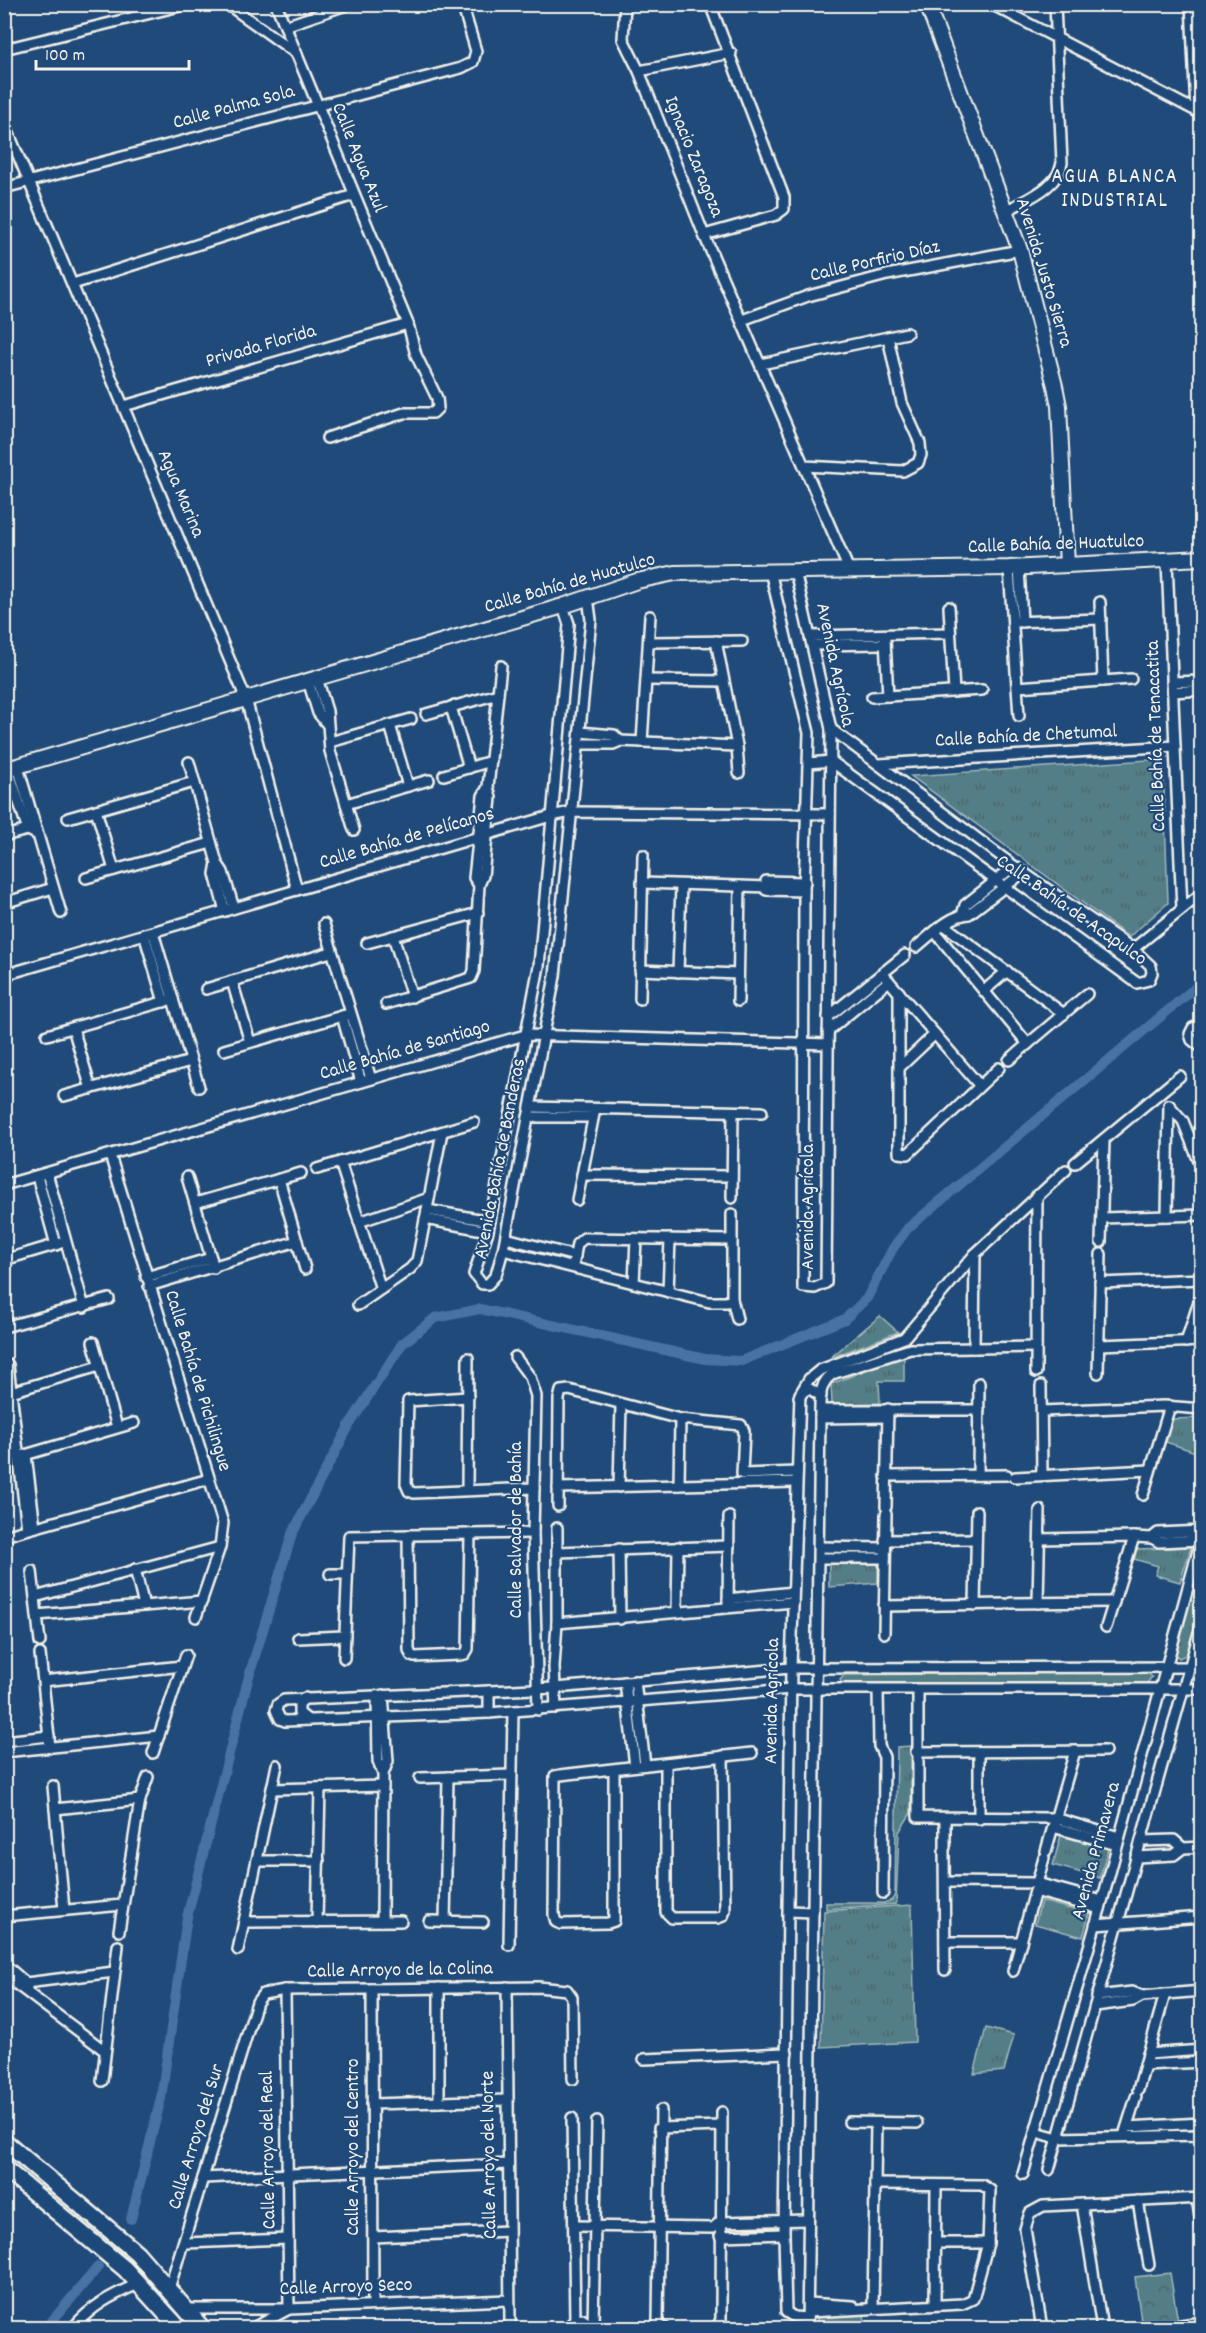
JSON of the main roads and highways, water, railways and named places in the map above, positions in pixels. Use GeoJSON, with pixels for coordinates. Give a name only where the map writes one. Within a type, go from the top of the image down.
{"type":"FeatureCollection","features":[{"type":"Feature","properties":{"kind":"main road"},"geometry":{"type":"LineString","coordinates":[[4,2141],[137,2253],[168,2292],[202,2328]]}},
{"type":"Feature","properties":{"kind":"main road"},"geometry":{"type":"LineString","coordinates":[[4,2168],[100,2247],[179,2328]]}},
{"type":"Feature","properties":{"kind":"waterway"},"geometry":{"type":"LineString","coordinates":[[131,2219],[161,2098],[187,1917],[249,1676],[292,1534],[350,1424],[402,1344],[435,1318],[480,1309],[705,1359],[741,1361],[845,1319],[867,1298],[893,1248],[908,1228],[1202,982]]}},
{"type":"Feature","properties":{"kind":"waterway"},"geometry":{"type":"LineString","coordinates":[[46,2328],[98,2267]]}},
{"type":"Feature","properties":{"kind":"district","name":"AGUA BLANCA INDUSTRIAL"},"geometry":{"type":"Point","coordinates":[1115,190]}}]}
